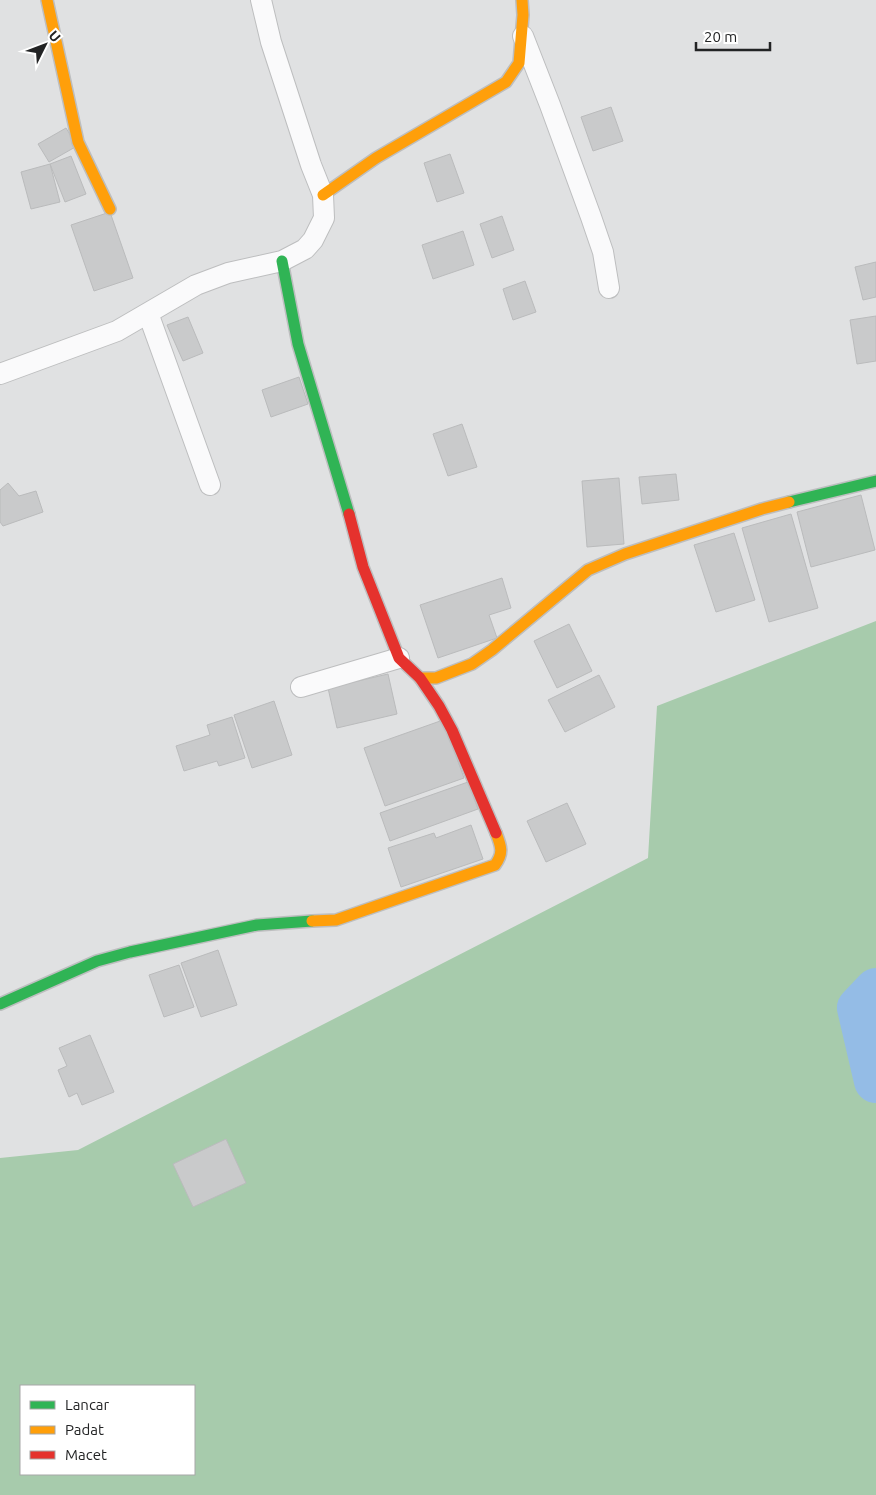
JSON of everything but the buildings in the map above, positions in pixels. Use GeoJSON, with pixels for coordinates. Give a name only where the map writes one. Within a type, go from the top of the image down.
{"type":"FeatureCollection","features":[{"type":"Feature","properties":{"kind":"street"},"geometry":{"type":"LineString","coordinates":[[47,0],[78,142],[110,209]]}},
{"type":"Feature","properties":{"kind":"street"},"geometry":{"type":"LineString","coordinates":[[0,374],[117,330],[196,285],[220,276],[282,261],[305,249],[313,240],[324,218],[323,195],[311,165],[274,50],[261,0]]}},
{"type":"Feature","properties":{"kind":"street"},"geometry":{"type":"LineString","coordinates":[[323,195],[376,158],[506,82],[519,63],[522,34],[522,0]]}},
{"type":"Feature","properties":{"kind":"street"},"geometry":{"type":"LineString","coordinates":[[522,34],[592,217],[603,252],[609,288]]}},
{"type":"Feature","properties":{"kind":"street"},"geometry":{"type":"LineString","coordinates":[[0,1004],[97,961],[130,952],[257,925],[291,921],[336,920],[495,865],[500,858],[501,847],[493,823],[452,730],[439,706],[420,678],[399,658],[380,613],[364,566],[298,344],[282,261]]}},
{"type":"Feature","properties":{"kind":"street"},"geometry":{"type":"LineString","coordinates":[[148,313],[210,485]]}},
{"type":"Feature","properties":{"kind":"street"},"geometry":{"type":"LineString","coordinates":[[420,678],[436,678],[472,664],[492,650],[588,570],[624,554],[762,509],[876,481]]}},
{"type":"Feature","properties":{"kind":"street"},"geometry":{"type":"LineString","coordinates":[[301,687],[399,658]]}},
{"type":"Feature","properties":{"kind":"green space"},"geometry":{"type":"Polygon","coordinates":[[[876,621],[876,1495],[0,1495],[0,1158],[78,1150],[648,858],[657,706],[876,621]]]}},
{"type":"Feature","properties":{"kind":"waterway"},"geometry":{"type":"LineString","coordinates":[[876,990],[859,1008],[876,1081]]}},
{"type":"Feature","properties":{"kind":"traffic: fast"},"geometry":{"type":"LineString","coordinates":[[282,261],[298,344],[349,514]]}},
{"type":"Feature","properties":{"kind":"traffic: fast"},"geometry":{"type":"LineString","coordinates":[[789,502],[876,481]]}},
{"type":"Feature","properties":{"kind":"traffic: fast"},"geometry":{"type":"LineString","coordinates":[[0,1004],[97,961],[130,952],[257,925],[312,921]]}},
{"type":"Feature","properties":{"kind":"traffic: slow"},"geometry":{"type":"LineString","coordinates":[[47,0],[78,142],[110,209]]}},
{"type":"Feature","properties":{"kind":"traffic: slow"},"geometry":{"type":"LineString","coordinates":[[323,195],[376,158],[506,82],[519,63],[523,15],[522,0]]}},
{"type":"Feature","properties":{"kind":"traffic: slow"},"geometry":{"type":"LineString","coordinates":[[420,678],[436,678],[472,664],[492,650],[588,570],[625,554],[789,502]]}},
{"type":"Feature","properties":{"kind":"traffic: slow"},"geometry":{"type":"LineString","coordinates":[[312,921],[336,920],[495,865],[501,853],[496,833]]}},
{"type":"Feature","properties":{"kind":"traffic: jam"},"geometry":{"type":"LineString","coordinates":[[349,514],[363,567],[399,658],[420,678],[439,706],[452,730],[496,833]]}}]}
